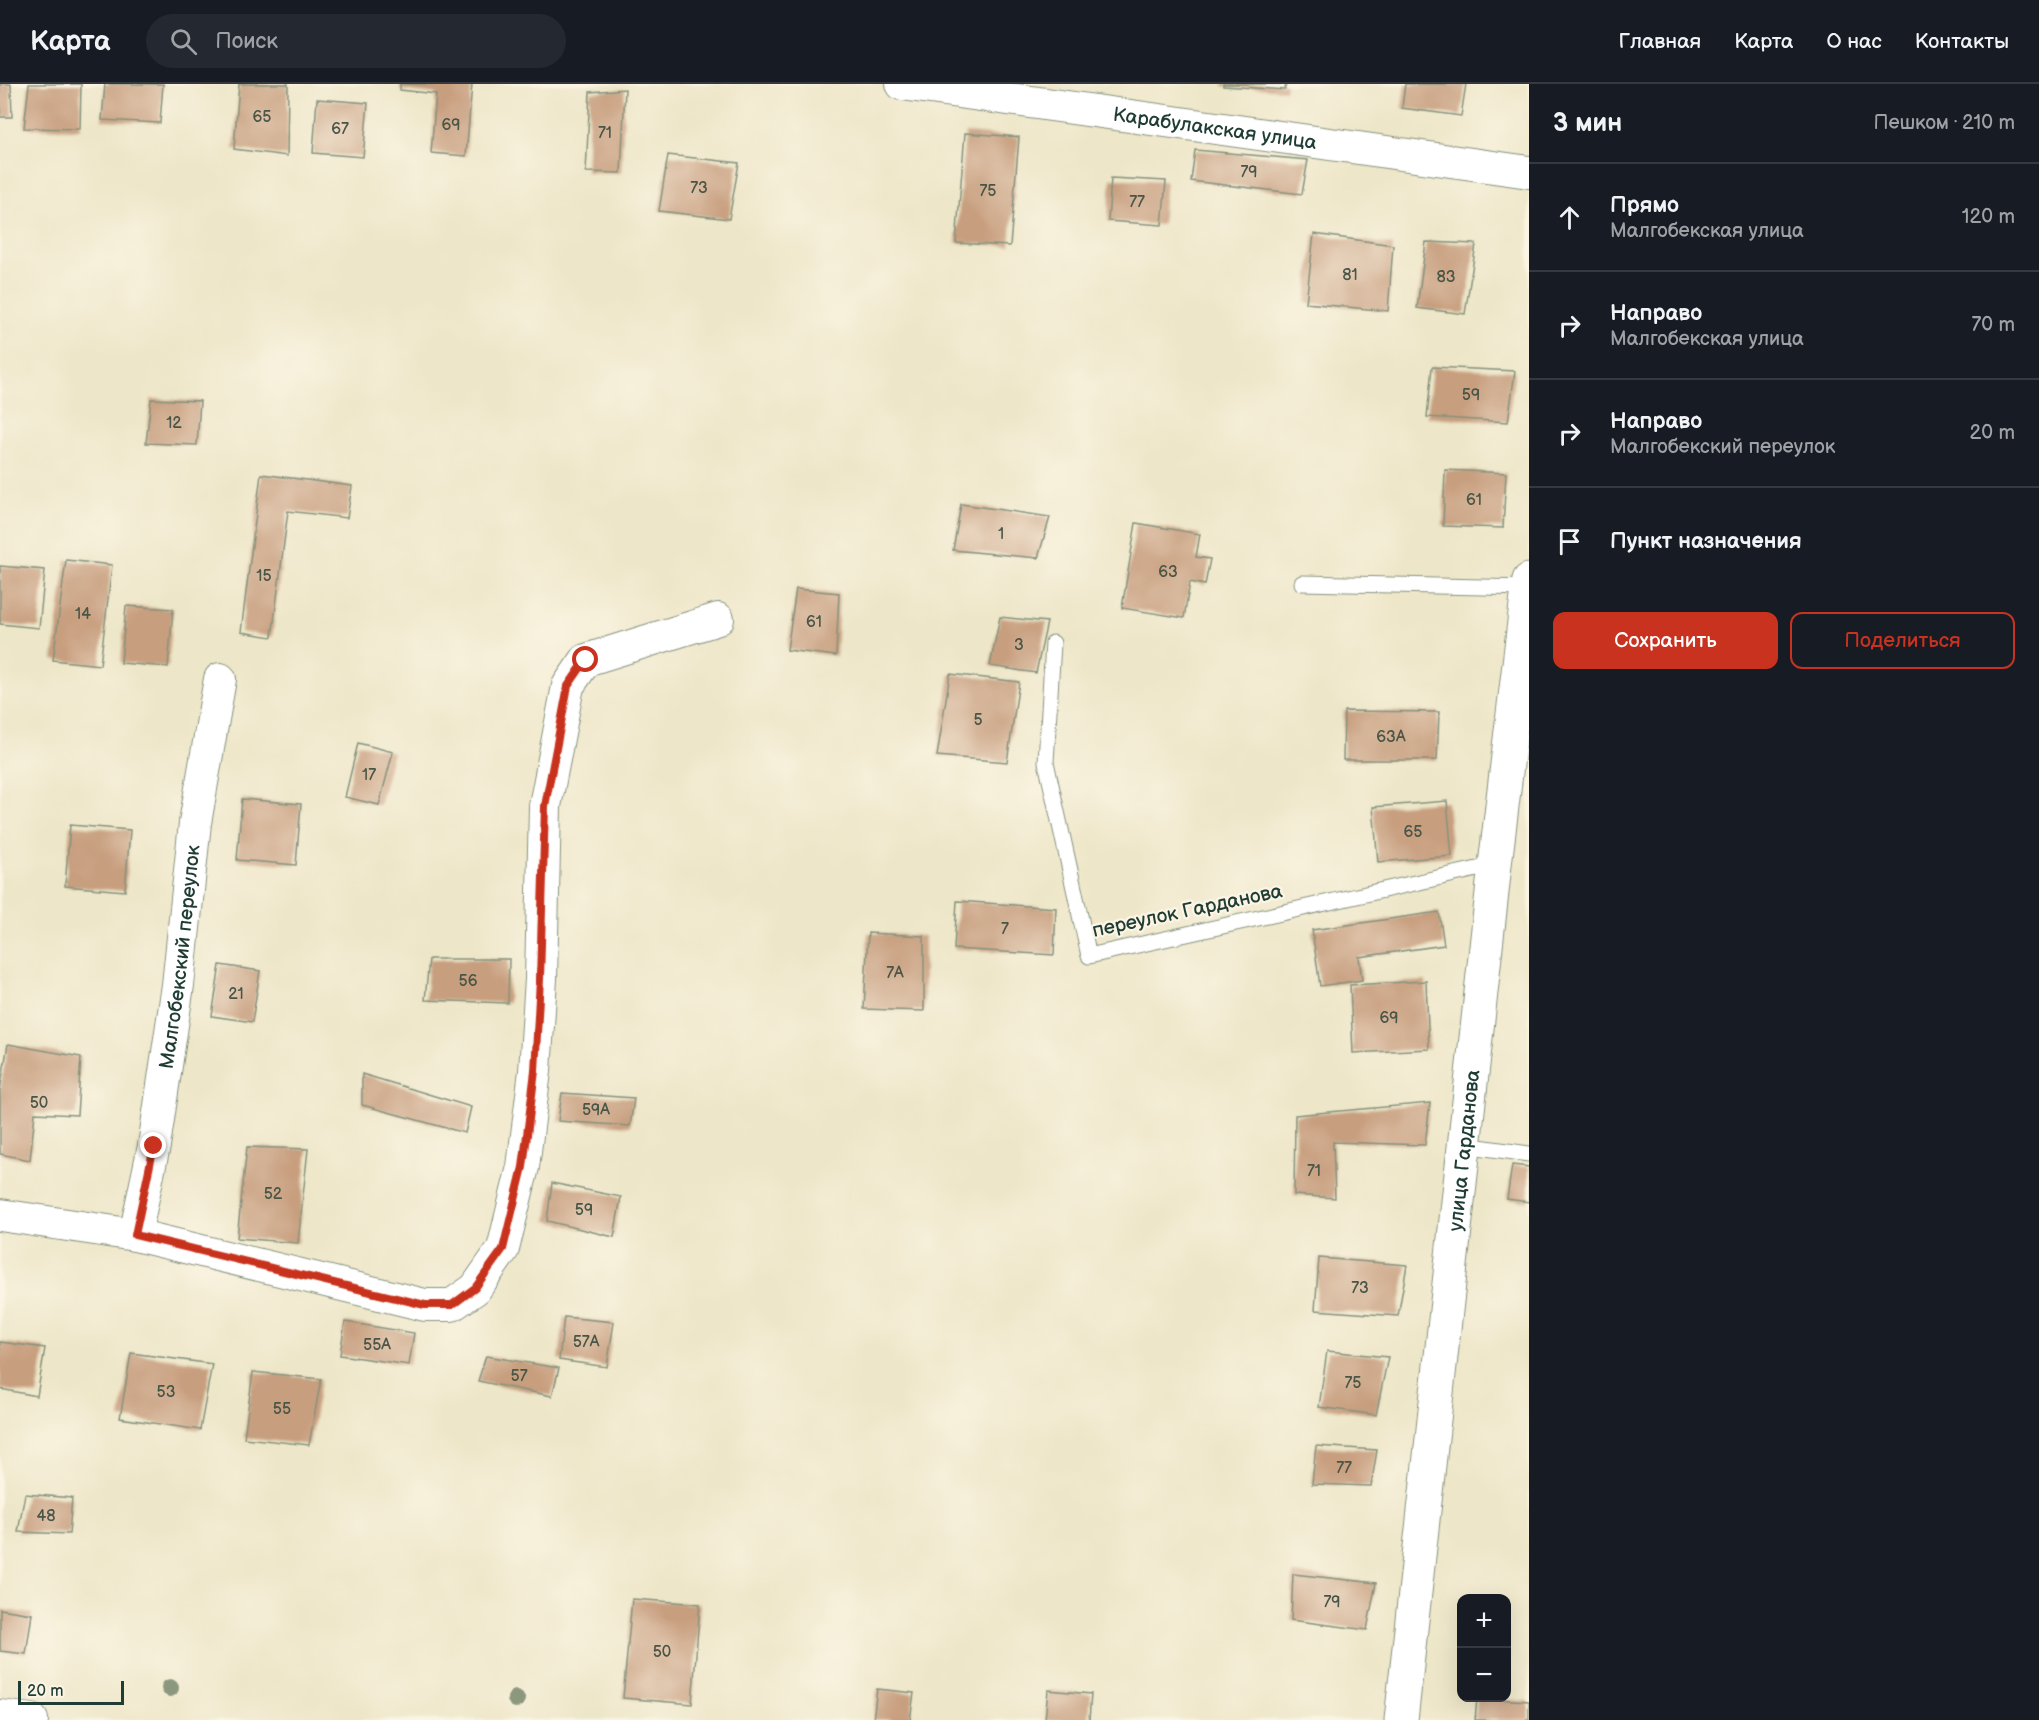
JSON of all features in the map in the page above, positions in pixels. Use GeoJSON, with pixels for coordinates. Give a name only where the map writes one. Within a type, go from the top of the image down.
{"type":"FeatureCollection","features":[{"type":"Feature","properties":{"kind":"street","name":"Карабулакская улица"},"geometry":{"type":"LineString","coordinates":[[902,84],[1529,172]]}},
{"type":"Feature","properties":{"kind":"street","name":"улица Гарданова"},"geometry":{"type":"LineString","coordinates":[[1401,1720],[1495,865],[1529,584]]}},
{"type":"Feature","properties":{"kind":"street"},"geometry":{"type":"LineString","coordinates":[[0,1215],[135,1235],[425,1305],[452,1305],[475,1288],[503,1249],[523,1167],[535,1071],[545,806],[568,686],[586,660],[718,620]]}},
{"type":"Feature","properties":{"kind":"street","name":"Малгобекский переулок"},"geometry":{"type":"LineString","coordinates":[[135,1235],[154,1146],[178,985],[195,823],[220,679]]}},
{"type":"Feature","properties":{"kind":"street"},"geometry":{"type":"LineString","coordinates":[[0,1716],[32,1720]]}},
{"type":"Feature","properties":{"kind":"lane"},"geometry":{"type":"LineString","coordinates":[[1302,583],[1529,584]]}},
{"type":"Feature","properties":{"kind":"lane","name":"переулок Гарданова"},"geometry":{"type":"LineString","coordinates":[[1053,643],[1046,762],[1089,956],[1495,865]]}},
{"type":"Feature","properties":{"kind":"lane"},"geometry":{"type":"LineString","coordinates":[[1464,1145],[1529,1154]]}},
{"type":"Feature","properties":{"kind":"building"},"geometry":{"type":"Polygon","coordinates":[[[0,84],[11,84],[12,117],[0,117],[0,84]]]}},
{"type":"Feature","properties":{"kind":"building"},"geometry":{"type":"Polygon","coordinates":[[[29,84],[81,84],[80,129],[24,128],[29,84]]]}},
{"type":"Feature","properties":{"kind":"building"},"geometry":{"type":"Polygon","coordinates":[[[105,84],[163,84],[160,123],[102,120],[105,84]]]}},
{"type":"Feature","properties":{"kind":"building"},"geometry":{"type":"Polygon","coordinates":[[[239,84],[288,84],[287,156],[234,149],[239,84]]]}},
{"type":"Feature","properties":{"kind":"building"},"geometry":{"type":"Polygon","coordinates":[[[400,84],[472,84],[466,156],[431,153],[436,94],[400,90],[400,84]]]}},
{"type":"Feature","properties":{"kind":"building"},"geometry":{"type":"Polygon","coordinates":[[[1223,84],[1286,84],[1285,90],[1223,86],[1223,84]]]}},
{"type":"Feature","properties":{"kind":"building"},"geometry":{"type":"Polygon","coordinates":[[[1405,84],[1466,84],[1461,116],[1402,108],[1405,84]]]}},
{"type":"Feature","properties":{"kind":"building"},"geometry":{"type":"Polygon","coordinates":[[[625,89],[621,173],[586,172],[590,92],[625,89]]]}},
{"type":"Feature","properties":{"kind":"building"},"geometry":{"type":"Polygon","coordinates":[[[317,99],[368,103],[363,157],[313,153],[317,99]]]}},
{"type":"Feature","properties":{"kind":"building"},"geometry":{"type":"Polygon","coordinates":[[[965,133],[1019,137],[1010,246],[956,243],[965,133]]]}},
{"type":"Feature","properties":{"kind":"building"},"geometry":{"type":"Polygon","coordinates":[[[1195,150],[1308,160],[1302,194],[1191,181],[1195,150]]]}},
{"type":"Feature","properties":{"kind":"building"},"geometry":{"type":"Polygon","coordinates":[[[668,155],[739,163],[729,219],[659,211],[668,155]]]}},
{"type":"Feature","properties":{"kind":"building"},"geometry":{"type":"Polygon","coordinates":[[[1111,178],[1166,181],[1162,225],[1108,221],[1111,178]]]}},
{"type":"Feature","properties":{"kind":"building"},"geometry":{"type":"Polygon","coordinates":[[[1314,234],[1393,245],[1388,311],[1306,303],[1314,234]]]}},
{"type":"Feature","properties":{"kind":"building"},"geometry":{"type":"Polygon","coordinates":[[[1426,242],[1476,244],[1465,314],[1417,308],[1426,242]]]}},
{"type":"Feature","properties":{"kind":"building"},"geometry":{"type":"Polygon","coordinates":[[[1432,367],[1515,371],[1508,422],[1427,417],[1432,367]]]}},
{"type":"Feature","properties":{"kind":"building"},"geometry":{"type":"Polygon","coordinates":[[[151,399],[200,401],[197,445],[146,443],[151,399]]]}},
{"type":"Feature","properties":{"kind":"building"},"geometry":{"type":"Polygon","coordinates":[[[1445,470],[1506,473],[1503,528],[1443,526],[1445,470]]]}},
{"type":"Feature","properties":{"kind":"building"},"geometry":{"type":"Polygon","coordinates":[[[261,474],[352,486],[347,518],[288,511],[272,637],[241,632],[261,474]]]}},
{"type":"Feature","properties":{"kind":"building"},"geometry":{"type":"Polygon","coordinates":[[[961,504],[1050,517],[1038,558],[953,550],[961,504]]]}},
{"type":"Feature","properties":{"kind":"building"},"geometry":{"type":"Polygon","coordinates":[[[1136,523],[1200,534],[1196,557],[1210,559],[1205,585],[1190,582],[1184,618],[1122,608],[1136,523]]]}},
{"type":"Feature","properties":{"kind":"building"},"geometry":{"type":"Polygon","coordinates":[[[66,560],[112,565],[100,665],[53,660],[66,560]]]}},
{"type":"Feature","properties":{"kind":"building"},"geometry":{"type":"Polygon","coordinates":[[[0,566],[45,570],[39,628],[0,624],[0,566]]]}},
{"type":"Feature","properties":{"kind":"building"},"geometry":{"type":"Polygon","coordinates":[[[796,589],[839,593],[836,656],[787,650],[796,589]]]}},
{"type":"Feature","properties":{"kind":"building"},"geometry":{"type":"Polygon","coordinates":[[[126,606],[173,609],[168,667],[121,663],[126,606]]]}},
{"type":"Feature","properties":{"kind":"building"},"geometry":{"type":"Polygon","coordinates":[[[1000,617],[1047,622],[1036,673],[990,666],[1000,617]]]}},
{"type":"Feature","properties":{"kind":"building"},"geometry":{"type":"Polygon","coordinates":[[[950,674],[1019,682],[1007,762],[937,756],[950,674]]]}},
{"type":"Feature","properties":{"kind":"building"},"geometry":{"type":"Polygon","coordinates":[[[1344,711],[1439,712],[1437,760],[1343,760],[1344,711]]]}},
{"type":"Feature","properties":{"kind":"building"},"geometry":{"type":"Polygon","coordinates":[[[358,743],[393,752],[379,805],[345,797],[358,743]]]}},
{"type":"Feature","properties":{"kind":"building"},"geometry":{"type":"Polygon","coordinates":[[[242,799],[301,804],[296,865],[237,860],[242,799]]]}},
{"type":"Feature","properties":{"kind":"building"},"geometry":{"type":"Polygon","coordinates":[[[1447,801],[1452,856],[1378,862],[1373,807],[1447,801]]]}},
{"type":"Feature","properties":{"kind":"building"},"geometry":{"type":"Polygon","coordinates":[[[70,825],[130,830],[125,891],[65,886],[70,825]]]}},
{"type":"Feature","properties":{"kind":"building"},"geometry":{"type":"Polygon","coordinates":[[[957,901],[1056,908],[1054,955],[954,949],[957,901]]]}},
{"type":"Feature","properties":{"kind":"building"},"geometry":{"type":"Polygon","coordinates":[[[1439,912],[1444,945],[1359,957],[1362,980],[1320,986],[1312,930],[1439,912]]]}},
{"type":"Feature","properties":{"kind":"building"},"geometry":{"type":"Polygon","coordinates":[[[868,933],[924,936],[924,1011],[864,1009],[868,933]]]}},
{"type":"Feature","properties":{"kind":"building"},"geometry":{"type":"Polygon","coordinates":[[[429,959],[509,959],[508,1003],[425,1000],[429,959]]]}},
{"type":"Feature","properties":{"kind":"building"},"geometry":{"type":"Polygon","coordinates":[[[220,965],[260,971],[252,1022],[212,1016],[220,965]]]}},
{"type":"Feature","properties":{"kind":"building"},"geometry":{"type":"Polygon","coordinates":[[[1426,981],[1429,1049],[1353,1053],[1350,985],[1426,981]]]}},
{"type":"Feature","properties":{"kind":"building"},"geometry":{"type":"Polygon","coordinates":[[[8,1044],[81,1057],[77,1115],[35,1113],[30,1160],[0,1154],[0,1090],[8,1044]]]}},
{"type":"Feature","properties":{"kind":"building"},"geometry":{"type":"Polygon","coordinates":[[[362,1074],[471,1107],[465,1133],[362,1105],[362,1074]]]}},
{"type":"Feature","properties":{"kind":"building"},"geometry":{"type":"Polygon","coordinates":[[[562,1093],[634,1098],[630,1126],[558,1121],[562,1093]]]}},
{"type":"Feature","properties":{"kind":"building"},"geometry":{"type":"Polygon","coordinates":[[[1430,1103],[1425,1145],[1333,1142],[1335,1198],[1294,1195],[1295,1115],[1430,1103]]]}},
{"type":"Feature","properties":{"kind":"building"},"geometry":{"type":"Polygon","coordinates":[[[247,1147],[308,1149],[298,1243],[237,1238],[247,1147]]]}},
{"type":"Feature","properties":{"kind":"building"},"geometry":{"type":"Polygon","coordinates":[[[1512,1165],[1529,1167],[1529,1202],[1507,1199],[1512,1165]]]}},
{"type":"Feature","properties":{"kind":"building"},"geometry":{"type":"Polygon","coordinates":[[[552,1183],[621,1197],[614,1237],[547,1221],[552,1183]]]}},
{"type":"Feature","properties":{"kind":"building"},"geometry":{"type":"Polygon","coordinates":[[[1319,1258],[1407,1265],[1398,1316],[1315,1310],[1319,1258]]]}},
{"type":"Feature","properties":{"kind":"building"},"geometry":{"type":"Polygon","coordinates":[[[564,1317],[614,1322],[607,1367],[559,1360],[564,1317]]]}},
{"type":"Feature","properties":{"kind":"building"},"geometry":{"type":"Polygon","coordinates":[[[345,1322],[414,1333],[409,1365],[340,1355],[345,1322]]]}},
{"type":"Feature","properties":{"kind":"building"},"geometry":{"type":"Polygon","coordinates":[[[0,1342],[45,1348],[37,1396],[0,1389],[0,1342]]]}},
{"type":"Feature","properties":{"kind":"building"},"geometry":{"type":"Polygon","coordinates":[[[1327,1351],[1388,1357],[1376,1415],[1319,1407],[1327,1351]]]}},
{"type":"Feature","properties":{"kind":"building"},"geometry":{"type":"Polygon","coordinates":[[[131,1353],[212,1364],[200,1430],[120,1418],[131,1353]]]}},
{"type":"Feature","properties":{"kind":"building"},"geometry":{"type":"Polygon","coordinates":[[[486,1356],[559,1368],[552,1396],[478,1381],[486,1356]]]}},
{"type":"Feature","properties":{"kind":"building"},"geometry":{"type":"Polygon","coordinates":[[[253,1372],[321,1379],[309,1445],[244,1438],[253,1372]]]}},
{"type":"Feature","properties":{"kind":"building"},"geometry":{"type":"Polygon","coordinates":[[[1316,1446],[1377,1450],[1371,1486],[1312,1484],[1316,1446]]]}},
{"type":"Feature","properties":{"kind":"building"},"geometry":{"type":"Polygon","coordinates":[[[25,1494],[72,1498],[69,1534],[18,1532],[25,1494]]]}},
{"type":"Feature","properties":{"kind":"building"},"geometry":{"type":"Polygon","coordinates":[[[1293,1574],[1376,1583],[1367,1630],[1291,1620],[1293,1574]]]}},
{"type":"Feature","properties":{"kind":"building"},"geometry":{"type":"Polygon","coordinates":[[[632,1599],[700,1604],[692,1704],[623,1698],[632,1599]]]}},
{"type":"Feature","properties":{"kind":"building"},"geometry":{"type":"Polygon","coordinates":[[[0,1609],[32,1614],[26,1654],[0,1651],[0,1609]]]}},
{"type":"Feature","properties":{"kind":"building"},"geometry":{"type":"Polygon","coordinates":[[[877,1689],[914,1693],[910,1720],[873,1720],[877,1689]]]}},
{"type":"Feature","properties":{"kind":"building"},"geometry":{"type":"Polygon","coordinates":[[[1048,1690],[1091,1694],[1089,1720],[1045,1720],[1048,1690]]]}},
{"type":"Feature","properties":{"kind":"building"},"geometry":{"type":"Polygon","coordinates":[[[1529,1701],[1529,1720],[1475,1720],[1477,1702],[1529,1701]]]}},
{"type":"Feature","properties":{"kind":"route"},"geometry":{"type":"LineString","coordinates":[[154,1146],[135,1235],[425,1305],[452,1305],[475,1288],[503,1249],[523,1167],[535,1071],[545,806],[568,686],[586,660]]}}]}
